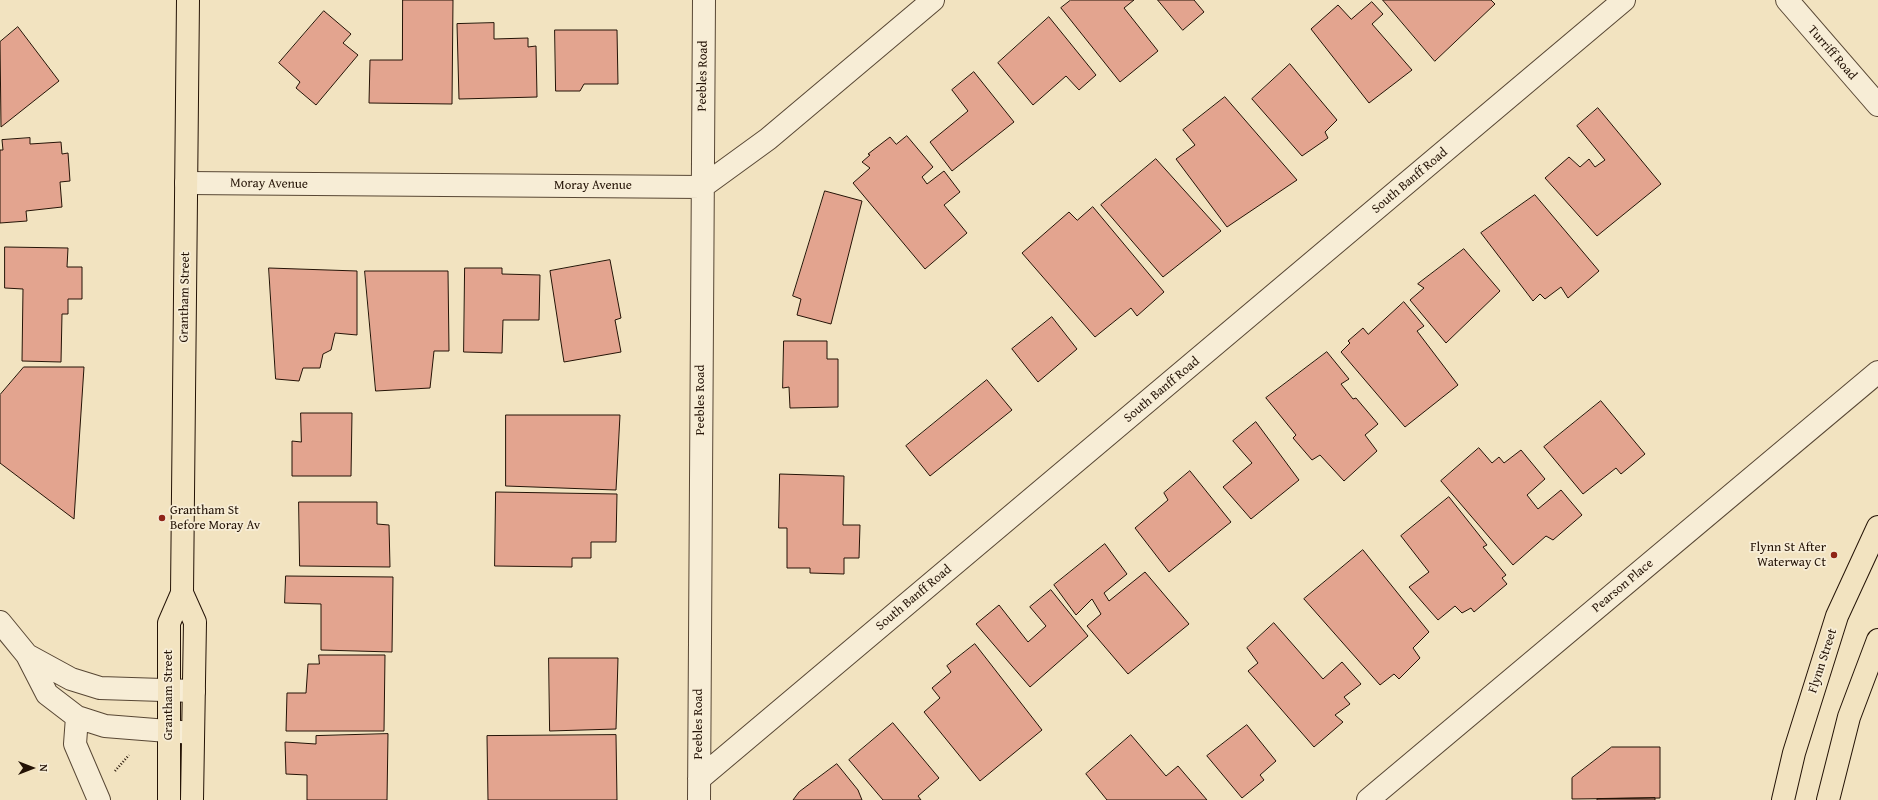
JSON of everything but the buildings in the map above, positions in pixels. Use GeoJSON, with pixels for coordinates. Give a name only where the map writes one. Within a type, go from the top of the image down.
{"type":"FeatureCollection","features":[{"type":"Feature","properties":{"kind":"main road","name":"Grantham Street"},"geometry":{"type":"LineString","coordinates":[[169,800],[169,623],[182,593],[188,0]]}},
{"type":"Feature","properties":{"kind":"main road","name":"Flynn Street"},"geometry":{"type":"LineString","coordinates":[[1783,800],[1794,753],[1837,616],[1878,526]]}},
{"type":"Feature","properties":{"kind":"main road","name":"Grantham Street"},"geometry":{"type":"LineString","coordinates":[[182,593],[195,622],[192,800]]}},
{"type":"Feature","properties":{"kind":"main road"},"geometry":{"type":"LineString","coordinates":[[1828,800],[1849,717],[1878,640]]}},
{"type":"Feature","properties":{"kind":"street","name":"Peebles Road"},"geometry":{"type":"LineString","coordinates":[[699,790],[704,0]]}},
{"type":"Feature","properties":{"kind":"street"},"geometry":{"type":"LineString","coordinates":[[702,187],[768,138],[933,0]]}},
{"type":"Feature","properties":{"kind":"street","name":"South Banff Road"},"geometry":{"type":"LineString","coordinates":[[699,790],[1624,0]]}},
{"type":"Feature","properties":{"kind":"street","name":"Turriff Road"},"geometry":{"type":"LineString","coordinates":[[1787,0],[1878,105]]}},
{"type":"Feature","properties":{"kind":"street","name":"Moray Avenue"},"geometry":{"type":"LineString","coordinates":[[186,183],[702,187]]}},
{"type":"Feature","properties":{"kind":"street","name":"Pearson Place"},"geometry":{"type":"LineString","coordinates":[[1368,800],[1878,372]]}},
{"type":"Feature","properties":{"kind":"street"},"geometry":{"type":"LineString","coordinates":[[0,622],[27,655],[47,694],[77,717],[105,726],[193,734]]}},
{"type":"Feature","properties":{"kind":"street"},"geometry":{"type":"LineString","coordinates":[[27,655],[71,679],[100,688],[194,691]]}},
{"type":"Feature","properties":{"kind":"street"},"geometry":{"type":"LineString","coordinates":[[77,717],[75,744],[99,800]]}},
{"type":"Feature","properties":{"kind":"path"},"geometry":{"type":"LineString","coordinates":[[112,774],[130,754]]}},
{"type":"Feature","properties":{"kind":"place","name":"Grantham St Before Moray Av"},"geometry":{"type":"Point","coordinates":[162,518]}},
{"type":"Feature","properties":{"kind":"place","name":"Flynn St After Waterway Ct"},"geometry":{"type":"Point","coordinates":[1834,555]}}]}
